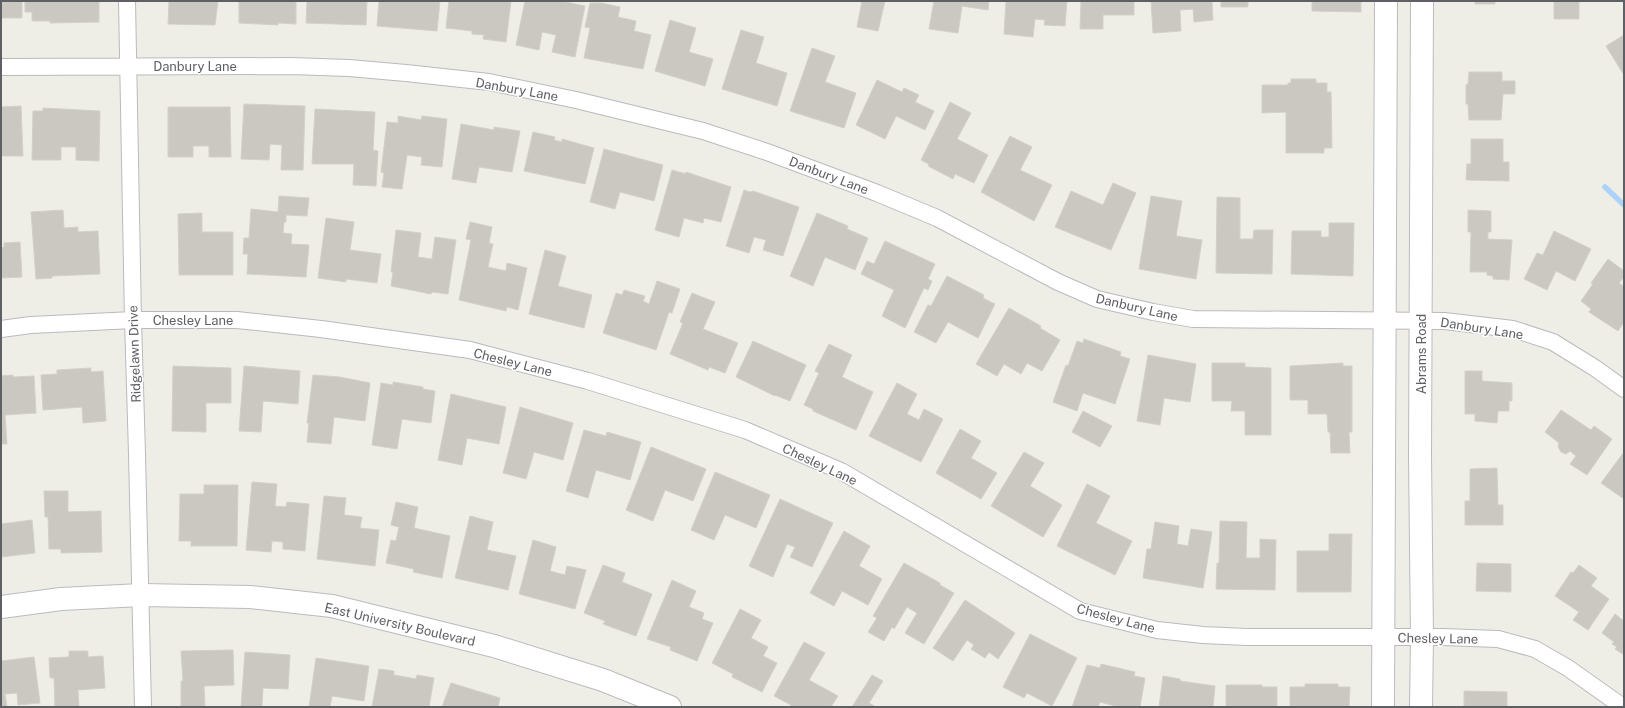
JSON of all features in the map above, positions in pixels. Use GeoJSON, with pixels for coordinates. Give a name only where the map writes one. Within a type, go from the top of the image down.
{"type":"FeatureCollection","features":[{"type":"Feature","properties":{"kind":"main road"},"geometry":{"type":"LineString","coordinates":[[1383,707],[1386,1]]}},
{"type":"Feature","properties":{"kind":"main road","name":"Abrams Road"},"geometry":{"type":"LineString","coordinates":[[1421,707],[1422,1]]}},
{"type":"Feature","properties":{"kind":"main road","name":"East University Boulevard"},"geometry":{"type":"LineString","coordinates":[[1,607],[61,599],[141,595],[250,597],[332,606],[494,646],[603,680],[670,707]]}},
{"type":"Feature","properties":{"kind":"street","name":"Ridgelawn Drive"},"geometry":{"type":"LineString","coordinates":[[127,1],[133,320],[143,707]]}},
{"type":"Feature","properties":{"kind":"street","name":"Danbury Lane"},"geometry":{"type":"LineString","coordinates":[[1,67],[290,66],[349,68],[489,82],[576,100],[704,131],[767,152],[877,193],[937,218],[1058,282],[1097,299],[1153,312],[1193,319],[1463,322],[1512,329],[1553,342],[1595,368],[1624,389]]}},
{"type":"Feature","properties":{"kind":"street","name":"Chesley Lane"},"geometry":{"type":"LineString","coordinates":[[1,329],[31,325],[133,320],[237,320],[321,329],[470,350],[588,381],[745,430],[841,471],[1080,611],[1157,630],[1202,635],[1255,637],[1422,637],[1498,639],[1535,649],[1568,668],[1623,707]]}},
{"type":"Feature","properties":{"kind":"building"},"geometry":{"type":"Polygon","coordinates":[[[1,1],[22,1],[22,18],[1,18],[1,1]]]}},
{"type":"Feature","properties":{"kind":"building"},"geometry":{"type":"Polygon","coordinates":[[[25,1],[99,1],[99,22],[50,23],[50,21],[32,21],[32,12],[25,12],[25,1]]]}},
{"type":"Feature","properties":{"kind":"building"},"geometry":{"type":"Polygon","coordinates":[[[169,1],[218,1],[215,25],[168,24],[169,1]]]}},
{"type":"Feature","properties":{"kind":"building"},"geometry":{"type":"Polygon","coordinates":[[[239,1],[296,1],[296,24],[278,23],[278,25],[239,23],[239,1]]]}},
{"type":"Feature","properties":{"kind":"building"},"geometry":{"type":"Polygon","coordinates":[[[307,1],[367,1],[366,25],[306,23],[307,1]]]}},
{"type":"Feature","properties":{"kind":"building"},"geometry":{"type":"Polygon","coordinates":[[[379,1],[440,1],[437,31],[377,26],[379,1]]]}},
{"type":"Feature","properties":{"kind":"building"},"geometry":{"type":"Polygon","coordinates":[[[449,1],[511,1],[506,42],[483,39],[484,35],[472,34],[472,31],[446,28],[449,1]]]}},
{"type":"Feature","properties":{"kind":"building"},"geometry":{"type":"Polygon","coordinates":[[[525,1],[561,1],[585,6],[575,57],[552,52],[556,35],[542,32],[539,50],[516,45],[525,1]]]}},
{"type":"Feature","properties":{"kind":"building"},"geometry":{"type":"Polygon","coordinates":[[[862,1],[885,1],[878,31],[857,27],[862,1]]]}},
{"type":"Feature","properties":{"kind":"building"},"geometry":{"type":"Polygon","coordinates":[[[934,1],[989,1],[988,10],[962,6],[958,33],[929,29],[934,1]]]}},
{"type":"Feature","properties":{"kind":"building"},"geometry":{"type":"Polygon","coordinates":[[[1006,1],[1067,1],[1065,26],[1044,25],[1045,20],[1035,19],[1033,37],[1004,34],[1006,1]]]}},
{"type":"Feature","properties":{"kind":"building"},"geometry":{"type":"Polygon","coordinates":[[[1081,1],[1134,1],[1134,15],[1103,15],[1103,29],[1080,29],[1081,1]]]}},
{"type":"Feature","properties":{"kind":"building"},"geometry":{"type":"Polygon","coordinates":[[[1151,1],[1212,1],[1213,20],[1194,22],[1193,9],[1180,10],[1181,31],[1153,33],[1151,1]]]}},
{"type":"Feature","properties":{"kind":"building"},"geometry":{"type":"Polygon","coordinates":[[[1221,1],[1248,1],[1248,7],[1221,7],[1221,1]]]}},
{"type":"Feature","properties":{"kind":"building"},"geometry":{"type":"Polygon","coordinates":[[[1312,1],[1361,1],[1361,12],[1312,11],[1312,1]]]}},
{"type":"Feature","properties":{"kind":"building"},"geometry":{"type":"Polygon","coordinates":[[[1475,1],[1495,1],[1495,4],[1475,4],[1475,1]]]}},
{"type":"Feature","properties":{"kind":"building"},"geometry":{"type":"Polygon","coordinates":[[[1554,1],[1579,1],[1579,19],[1554,19],[1554,1]]]}},
{"type":"Feature","properties":{"kind":"building"},"geometry":{"type":"Polygon","coordinates":[[[590,3],[601,3],[620,7],[618,17],[636,21],[634,31],[651,35],[643,69],[584,58],[590,28],[585,27],[590,3]]]}},
{"type":"Feature","properties":{"kind":"building"},"geometry":{"type":"Polygon","coordinates":[[[670,20],[696,28],[689,52],[713,59],[705,86],[655,71],[670,20]]]}},
{"type":"Feature","properties":{"kind":"building"},"geometry":{"type":"Polygon","coordinates":[[[741,30],[764,37],[756,63],[787,73],[777,106],[722,89],[741,30]]]}},
{"type":"Feature","properties":{"kind":"building"},"geometry":{"type":"Polygon","coordinates":[[[1624,35],[1624,75],[1606,46],[1624,35]]]}},
{"type":"Feature","properties":{"kind":"building"},"geometry":{"type":"Polygon","coordinates":[[[812,48],[835,56],[825,82],[856,93],[844,128],[790,111],[812,48]]]}},
{"type":"Feature","properties":{"kind":"building"},"geometry":{"type":"Polygon","coordinates":[[[1469,72],[1502,72],[1502,81],[1515,81],[1515,94],[1503,94],[1501,120],[1469,120],[1468,104],[1466,104],[1466,85],[1468,84],[1469,72]]]}},
{"type":"Feature","properties":{"kind":"building"},"geometry":{"type":"Polygon","coordinates":[[[1291,79],[1316,79],[1316,83],[1327,83],[1327,92],[1331,92],[1332,148],[1324,148],[1324,153],[1286,153],[1286,112],[1262,113],[1262,85],[1288,85],[1288,83],[1291,83],[1291,79]]]}},
{"type":"Feature","properties":{"kind":"building"},"geometry":{"type":"Polygon","coordinates":[[[877,80],[902,92],[904,88],[919,95],[915,102],[934,111],[925,130],[896,116],[885,139],[856,125],[877,80]]]}},
{"type":"Feature","properties":{"kind":"building"},"geometry":{"type":"Polygon","coordinates":[[[950,102],[971,113],[957,139],[988,155],[974,183],[955,174],[953,179],[928,166],[929,164],[921,160],[950,102]]]}},
{"type":"Feature","properties":{"kind":"building"},"geometry":{"type":"Polygon","coordinates":[[[244,104],[305,106],[303,170],[281,170],[282,145],[270,144],[269,160],[241,159],[244,104]]]}},
{"type":"Feature","properties":{"kind":"building"},"geometry":{"type":"Polygon","coordinates":[[[21,106],[23,156],[1,156],[1,107],[21,106]]]}},
{"type":"Feature","properties":{"kind":"building"},"geometry":{"type":"Polygon","coordinates":[[[168,107],[230,107],[231,157],[209,157],[209,146],[193,146],[193,157],[168,157],[168,107]]]}},
{"type":"Feature","properties":{"kind":"building"},"geometry":{"type":"Polygon","coordinates":[[[43,108],[100,111],[99,161],[76,160],[76,147],[61,147],[61,160],[32,160],[33,111],[43,111],[43,108]]]}},
{"type":"Feature","properties":{"kind":"building"},"geometry":{"type":"Polygon","coordinates":[[[315,109],[375,112],[373,150],[378,151],[376,186],[353,185],[354,164],[312,164],[315,109]]]}},
{"type":"Feature","properties":{"kind":"building"},"geometry":{"type":"Polygon","coordinates":[[[398,116],[421,120],[422,116],[447,119],[442,167],[421,165],[422,157],[407,155],[402,189],[382,187],[384,173],[381,172],[387,122],[398,123],[398,116]]]}},
{"type":"Feature","properties":{"kind":"building"},"geometry":{"type":"Polygon","coordinates":[[[461,124],[494,130],[494,127],[520,131],[512,172],[479,167],[476,183],[452,179],[461,124]]]}},
{"type":"Feature","properties":{"kind":"building"},"geometry":{"type":"Polygon","coordinates":[[[533,132],[555,137],[554,140],[562,142],[562,139],[594,148],[585,184],[524,171],[533,132]]]}},
{"type":"Feature","properties":{"kind":"building"},"geometry":{"type":"Polygon","coordinates":[[[1010,136],[1032,147],[1020,170],[1052,185],[1034,221],[981,192],[1010,136]]]}},
{"type":"Feature","properties":{"kind":"building"},"geometry":{"type":"Polygon","coordinates":[[[1471,139],[1503,139],[1503,162],[1509,162],[1509,181],[1466,180],[1467,164],[1471,164],[1471,139]]]}},
{"type":"Feature","properties":{"kind":"building"},"geometry":{"type":"Polygon","coordinates":[[[604,149],[663,165],[654,201],[620,192],[615,209],[590,202],[604,149]]]}},
{"type":"Feature","properties":{"kind":"building"},"geometry":{"type":"Polygon","coordinates":[[[672,170],[686,174],[686,172],[731,187],[721,222],[704,218],[703,223],[684,218],[679,237],[655,230],[672,170]]]}},
{"type":"Feature","properties":{"kind":"building"},"geometry":{"type":"Polygon","coordinates":[[[1113,183],[1136,193],[1111,250],[1055,227],[1071,191],[1103,205],[1113,183]]]}},
{"type":"Feature","properties":{"kind":"building"},"geometry":{"type":"Polygon","coordinates":[[[744,190],[750,192],[753,191],[799,207],[783,256],[763,250],[766,240],[754,237],[749,253],[726,246],[744,190]]]}},
{"type":"Feature","properties":{"kind":"building"},"geometry":{"type":"Polygon","coordinates":[[[279,196],[309,198],[307,216],[286,215],[283,233],[292,234],[291,244],[309,245],[306,277],[247,274],[248,254],[243,254],[244,238],[249,238],[251,209],[278,212],[279,196]]]}},
{"type":"Feature","properties":{"kind":"building"},"geometry":{"type":"Polygon","coordinates":[[[1151,196],[1182,201],[1176,236],[1202,240],[1196,279],[1139,269],[1151,196]]]}},
{"type":"Feature","properties":{"kind":"building"},"geometry":{"type":"Polygon","coordinates":[[[1217,197],[1240,198],[1240,239],[1253,239],[1254,230],[1273,230],[1272,274],[1216,273],[1217,197]]]}},
{"type":"Feature","properties":{"kind":"building"},"geometry":{"type":"Polygon","coordinates":[[[63,210],[64,228],[78,227],[78,232],[98,231],[100,274],[52,276],[52,278],[36,279],[31,212],[63,210]]]}},
{"type":"Feature","properties":{"kind":"building"},"geometry":{"type":"Polygon","coordinates":[[[1468,210],[1491,211],[1491,232],[1488,232],[1488,239],[1512,240],[1509,280],[1493,279],[1493,276],[1487,275],[1487,272],[1470,272],[1471,232],[1468,232],[1468,210]]]}},
{"type":"Feature","properties":{"kind":"building"},"geometry":{"type":"Polygon","coordinates":[[[202,213],[202,232],[233,232],[233,275],[179,275],[178,214],[202,213]]]}},
{"type":"Feature","properties":{"kind":"building"},"geometry":{"type":"Polygon","coordinates":[[[817,213],[848,226],[847,229],[868,238],[855,270],[825,257],[813,286],[790,276],[817,213]]]}},
{"type":"Feature","properties":{"kind":"building"},"geometry":{"type":"Polygon","coordinates":[[[326,218],[354,222],[350,250],[381,254],[377,283],[346,279],[346,282],[318,278],[326,218]]]}},
{"type":"Feature","properties":{"kind":"building"},"geometry":{"type":"Polygon","coordinates":[[[470,222],[492,227],[489,243],[493,244],[488,267],[506,271],[507,263],[527,268],[518,310],[507,307],[506,311],[459,300],[471,240],[466,239],[470,222]]]}},
{"type":"Feature","properties":{"kind":"building"},"geometry":{"type":"Polygon","coordinates":[[[1329,223],[1354,223],[1353,276],[1291,274],[1292,231],[1321,231],[1321,237],[1329,237],[1329,223]]]}},
{"type":"Feature","properties":{"kind":"building"},"geometry":{"type":"Polygon","coordinates":[[[396,230],[421,233],[418,257],[432,259],[435,237],[456,240],[448,294],[432,292],[431,294],[391,286],[393,272],[391,272],[396,230]]]}},
{"type":"Feature","properties":{"kind":"building"},"geometry":{"type":"Polygon","coordinates":[[[1554,231],[1591,249],[1575,281],[1556,271],[1547,290],[1524,279],[1537,253],[1543,255],[1554,231]]]}},
{"type":"Feature","properties":{"kind":"building"},"geometry":{"type":"Polygon","coordinates":[[[885,241],[935,264],[928,279],[932,281],[928,290],[924,288],[905,328],[882,316],[894,290],[861,274],[867,261],[874,264],[885,241]]]}},
{"type":"Feature","properties":{"kind":"building"},"geometry":{"type":"Polygon","coordinates":[[[20,242],[22,277],[1,278],[1,248],[4,247],[4,243],[20,242]]]}},
{"type":"Feature","properties":{"kind":"building"},"geometry":{"type":"Polygon","coordinates":[[[545,250],[566,256],[558,286],[592,295],[584,328],[529,314],[545,250]]]}},
{"type":"Feature","properties":{"kind":"building"},"geometry":{"type":"Polygon","coordinates":[[[1608,259],[1624,271],[1624,277],[1619,283],[1624,287],[1624,322],[1618,331],[1589,312],[1591,309],[1581,301],[1593,284],[1591,283],[1608,259]]]}},
{"type":"Feature","properties":{"kind":"building"},"geometry":{"type":"Polygon","coordinates":[[[947,276],[984,295],[983,298],[995,304],[978,338],[948,322],[936,343],[914,332],[928,305],[931,306],[947,276]]]}},
{"type":"Feature","properties":{"kind":"building"},"geometry":{"type":"Polygon","coordinates":[[[657,281],[680,289],[672,313],[669,312],[656,350],[603,333],[616,293],[622,295],[624,290],[645,296],[643,301],[649,304],[657,281]]]}},
{"type":"Feature","properties":{"kind":"building"},"geometry":{"type":"Polygon","coordinates":[[[692,293],[715,302],[703,329],[738,343],[725,373],[709,367],[708,370],[670,354],[683,323],[680,322],[692,293]]]}},
{"type":"Feature","properties":{"kind":"building"},"geometry":{"type":"Polygon","coordinates":[[[1009,308],[1041,326],[1040,328],[1060,340],[1042,371],[1027,363],[1021,374],[1004,364],[997,376],[976,364],[1009,308]]]}},
{"type":"Feature","properties":{"kind":"building"},"geometry":{"type":"Polygon","coordinates":[[[1084,339],[1121,352],[1120,356],[1130,359],[1115,404],[1083,393],[1077,411],[1053,402],[1066,365],[1068,366],[1077,341],[1083,343],[1084,339]]]}},
{"type":"Feature","properties":{"kind":"building"},"geometry":{"type":"Polygon","coordinates":[[[753,341],[806,365],[790,401],[775,396],[736,377],[753,341]]]}},
{"type":"Feature","properties":{"kind":"building"},"geometry":{"type":"Polygon","coordinates":[[[829,344],[852,355],[842,377],[873,392],[856,430],[813,411],[813,409],[804,405],[819,373],[815,371],[829,344]]]}},
{"type":"Feature","properties":{"kind":"building"},"geometry":{"type":"Polygon","coordinates":[[[1148,355],[1196,364],[1190,402],[1164,398],[1160,425],[1137,421],[1148,355]]]}},
{"type":"Feature","properties":{"kind":"building"},"geometry":{"type":"Polygon","coordinates":[[[1212,363],[1245,363],[1245,367],[1271,368],[1271,435],[1245,435],[1245,411],[1231,411],[1232,401],[1212,401],[1212,363]]]}},
{"type":"Feature","properties":{"kind":"building"},"geometry":{"type":"Polygon","coordinates":[[[1343,363],[1343,366],[1352,366],[1352,432],[1349,432],[1350,453],[1331,453],[1327,414],[1308,414],[1308,400],[1290,400],[1290,366],[1343,363]]]}},
{"type":"Feature","properties":{"kind":"building"},"geometry":{"type":"Polygon","coordinates":[[[173,366],[231,368],[231,403],[206,403],[206,432],[172,431],[173,366]]]}},
{"type":"Feature","properties":{"kind":"building"},"geometry":{"type":"Polygon","coordinates":[[[244,366],[300,371],[298,404],[263,401],[261,432],[239,431],[244,366]]]}},
{"type":"Feature","properties":{"kind":"building"},"geometry":{"type":"Polygon","coordinates":[[[91,368],[91,372],[103,371],[106,421],[83,423],[82,407],[43,410],[41,375],[57,374],[57,370],[91,368]]]}},
{"type":"Feature","properties":{"kind":"building"},"geometry":{"type":"Polygon","coordinates":[[[1465,371],[1482,371],[1482,381],[1512,383],[1512,401],[1509,401],[1509,411],[1498,411],[1497,423],[1475,421],[1475,414],[1465,414],[1465,371]]]}},
{"type":"Feature","properties":{"kind":"building"},"geometry":{"type":"Polygon","coordinates":[[[13,375],[13,377],[34,376],[36,413],[5,415],[7,444],[1,444],[1,376],[13,375]]]}},
{"type":"Feature","properties":{"kind":"building"},"geometry":{"type":"Polygon","coordinates":[[[313,375],[340,377],[370,383],[365,421],[334,417],[331,444],[307,442],[309,423],[307,423],[313,375]]]}},
{"type":"Feature","properties":{"kind":"building"},"geometry":{"type":"Polygon","coordinates":[[[393,382],[423,387],[423,389],[435,391],[431,423],[402,419],[397,449],[372,445],[381,383],[393,385],[393,382]]]}},
{"type":"Feature","properties":{"kind":"building"},"geometry":{"type":"Polygon","coordinates":[[[897,383],[917,394],[907,414],[919,420],[924,409],[943,419],[921,462],[869,436],[897,383]]]}},
{"type":"Feature","properties":{"kind":"building"},"geometry":{"type":"Polygon","coordinates":[[[451,394],[506,407],[499,444],[467,438],[462,465],[438,460],[451,394]]]}},
{"type":"Feature","properties":{"kind":"building"},"geometry":{"type":"Polygon","coordinates":[[[520,407],[573,423],[563,460],[534,452],[526,479],[503,473],[520,407]]]}},
{"type":"Feature","properties":{"kind":"building"},"geometry":{"type":"Polygon","coordinates":[[[1561,410],[1591,430],[1594,426],[1612,439],[1587,475],[1570,464],[1576,456],[1570,451],[1566,454],[1561,452],[1558,447],[1559,443],[1545,432],[1561,410]]]}},
{"type":"Feature","properties":{"kind":"building"},"geometry":{"type":"Polygon","coordinates":[[[1083,411],[1112,426],[1100,447],[1072,432],[1083,411]]]}},
{"type":"Feature","properties":{"kind":"building"},"geometry":{"type":"Polygon","coordinates":[[[960,429],[981,441],[971,458],[997,473],[981,499],[936,473],[960,429]]]}},
{"type":"Feature","properties":{"kind":"building"},"geometry":{"type":"Polygon","coordinates":[[[584,430],[606,436],[607,432],[641,442],[630,480],[596,470],[588,498],[566,491],[584,430]]]}},
{"type":"Feature","properties":{"kind":"building"},"geometry":{"type":"Polygon","coordinates":[[[651,447],[706,469],[693,501],[665,490],[653,521],[626,510],[651,447]]]}},
{"type":"Feature","properties":{"kind":"building"},"geometry":{"type":"Polygon","coordinates":[[[1024,452],[1044,463],[1030,486],[1062,505],[1043,537],[991,506],[1024,452]]]}},
{"type":"Feature","properties":{"kind":"building"},"geometry":{"type":"Polygon","coordinates":[[[1624,452],[1624,499],[1601,483],[1624,452]]]}},
{"type":"Feature","properties":{"kind":"building"},"geometry":{"type":"Polygon","coordinates":[[[1497,468],[1498,505],[1503,505],[1503,525],[1465,525],[1465,501],[1470,501],[1470,469],[1497,468]]]}},
{"type":"Feature","properties":{"kind":"building"},"geometry":{"type":"Polygon","coordinates":[[[715,472],[770,495],[756,528],[725,515],[714,540],[691,530],[715,472]]]}},
{"type":"Feature","properties":{"kind":"building"},"geometry":{"type":"Polygon","coordinates":[[[252,482],[277,484],[275,506],[286,507],[287,502],[309,504],[305,551],[283,549],[283,542],[272,541],[271,552],[246,550],[252,482]]]}},
{"type":"Feature","properties":{"kind":"building"},"geometry":{"type":"Polygon","coordinates":[[[1087,484],[1110,496],[1096,523],[1132,541],[1115,575],[1057,546],[1087,484]]]}},
{"type":"Feature","properties":{"kind":"building"},"geometry":{"type":"Polygon","coordinates":[[[204,485],[238,485],[237,546],[191,546],[191,541],[179,541],[180,494],[204,494],[204,485]]]}},
{"type":"Feature","properties":{"kind":"building"},"geometry":{"type":"Polygon","coordinates":[[[44,491],[68,491],[68,512],[101,511],[102,552],[61,553],[61,549],[49,549],[48,517],[45,517],[44,491]]]}},
{"type":"Feature","properties":{"kind":"building"},"geometry":{"type":"Polygon","coordinates":[[[324,496],[346,498],[344,515],[362,517],[360,528],[379,530],[375,566],[317,559],[324,496]]]}},
{"type":"Feature","properties":{"kind":"building"},"geometry":{"type":"Polygon","coordinates":[[[780,499],[833,523],[812,567],[790,557],[795,547],[787,544],[773,577],[749,566],[780,499]]]}},
{"type":"Feature","properties":{"kind":"building"},"geometry":{"type":"Polygon","coordinates":[[[396,502],[418,507],[414,528],[450,536],[442,578],[413,572],[414,569],[386,563],[391,540],[396,541],[399,527],[391,525],[396,502]]]}},
{"type":"Feature","properties":{"kind":"building"},"geometry":{"type":"Polygon","coordinates":[[[470,516],[493,522],[487,550],[516,556],[508,590],[455,578],[470,516]]]}},
{"type":"Feature","properties":{"kind":"building"},"geometry":{"type":"Polygon","coordinates":[[[32,520],[35,553],[1,557],[1,524],[32,520]]]}},
{"type":"Feature","properties":{"kind":"building"},"geometry":{"type":"Polygon","coordinates":[[[1220,521],[1247,522],[1246,558],[1260,558],[1260,539],[1276,540],[1275,590],[1216,589],[1217,563],[1219,563],[1220,521]]]}},
{"type":"Feature","properties":{"kind":"building"},"geometry":{"type":"Polygon","coordinates":[[[1155,522],[1179,526],[1177,544],[1188,546],[1191,529],[1212,532],[1203,588],[1143,578],[1147,549],[1151,549],[1155,522]]]}},
{"type":"Feature","properties":{"kind":"building"},"geometry":{"type":"Polygon","coordinates":[[[844,531],[870,546],[859,566],[882,579],[868,605],[842,591],[834,606],[810,593],[844,531]]]}},
{"type":"Feature","properties":{"kind":"building"},"geometry":{"type":"Polygon","coordinates":[[[1329,534],[1352,534],[1351,592],[1297,592],[1297,551],[1329,551],[1329,534]]]}},
{"type":"Feature","properties":{"kind":"building"},"geometry":{"type":"Polygon","coordinates":[[[533,540],[556,547],[550,571],[565,575],[567,566],[586,570],[575,609],[519,594],[533,540]]]}},
{"type":"Feature","properties":{"kind":"building"},"geometry":{"type":"Polygon","coordinates":[[[904,563],[940,583],[940,585],[954,593],[924,644],[905,633],[917,613],[907,607],[894,629],[892,627],[884,641],[868,632],[877,618],[873,616],[904,563]]]}},
{"type":"Feature","properties":{"kind":"building"},"geometry":{"type":"Polygon","coordinates":[[[1477,563],[1511,564],[1511,592],[1476,591],[1477,563]]]}},
{"type":"Feature","properties":{"kind":"building"},"geometry":{"type":"Polygon","coordinates":[[[603,565],[625,573],[622,582],[652,594],[636,636],[603,624],[605,621],[584,613],[603,565]]]}},
{"type":"Feature","properties":{"kind":"building"},"geometry":{"type":"Polygon","coordinates":[[[1579,565],[1597,578],[1591,586],[1609,599],[1588,630],[1573,620],[1579,612],[1555,596],[1571,572],[1573,573],[1579,565]]]}},
{"type":"Feature","properties":{"kind":"building"},"geometry":{"type":"Polygon","coordinates":[[[672,580],[696,591],[689,607],[704,613],[702,619],[713,623],[697,661],[670,650],[671,647],[647,639],[672,580]]]}},
{"type":"Feature","properties":{"kind":"building"},"geometry":{"type":"Polygon","coordinates":[[[965,600],[1015,633],[998,659],[989,652],[985,658],[971,649],[974,645],[967,640],[953,661],[933,648],[965,600]]]}},
{"type":"Feature","properties":{"kind":"building"},"geometry":{"type":"Polygon","coordinates":[[[740,609],[761,620],[751,638],[768,647],[763,656],[777,663],[762,692],[732,677],[733,674],[712,663],[740,609]]]}},
{"type":"Feature","properties":{"kind":"building"},"geometry":{"type":"Polygon","coordinates":[[[1615,614],[1624,621],[1624,655],[1615,649],[1617,647],[1612,644],[1614,642],[1602,633],[1615,614]]]}},
{"type":"Feature","properties":{"kind":"building"},"geometry":{"type":"Polygon","coordinates":[[[1030,634],[1077,658],[1052,706],[1027,693],[1024,698],[1003,687],[1030,634]]]}},
{"type":"Feature","properties":{"kind":"building"},"geometry":{"type":"Polygon","coordinates":[[[804,642],[825,653],[809,680],[838,696],[831,707],[790,707],[791,705],[774,696],[804,642]]]}},
{"type":"Feature","properties":{"kind":"building"},"geometry":{"type":"Polygon","coordinates":[[[233,650],[234,685],[204,686],[205,707],[181,707],[181,681],[183,681],[181,651],[233,650]]]}},
{"type":"Feature","properties":{"kind":"building"},"geometry":{"type":"Polygon","coordinates":[[[69,651],[88,651],[88,657],[103,656],[105,688],[78,690],[79,707],[55,707],[54,678],[50,678],[49,658],[69,657],[69,651]]]}},
{"type":"Feature","properties":{"kind":"building"},"geometry":{"type":"Polygon","coordinates":[[[245,652],[290,655],[288,689],[263,688],[262,707],[241,707],[245,652]]]}},
{"type":"Feature","properties":{"kind":"building"},"geometry":{"type":"Polygon","coordinates":[[[34,657],[40,703],[18,705],[17,693],[5,694],[7,707],[1,707],[1,661],[34,657]]]}},
{"type":"Feature","properties":{"kind":"building"},"geometry":{"type":"Polygon","coordinates":[[[316,658],[369,666],[364,701],[332,696],[330,707],[309,707],[316,658]]]}},
{"type":"Feature","properties":{"kind":"building"},"geometry":{"type":"Polygon","coordinates":[[[1101,664],[1135,672],[1134,676],[1145,678],[1140,707],[1119,707],[1100,702],[1098,707],[1072,707],[1087,665],[1100,668],[1101,664]]]}},
{"type":"Feature","properties":{"kind":"building"},"geometry":{"type":"Polygon","coordinates":[[[379,669],[394,671],[394,675],[416,679],[417,675],[434,678],[429,707],[372,707],[379,669]]]}},
{"type":"Feature","properties":{"kind":"building"},"geometry":{"type":"Polygon","coordinates":[[[872,675],[883,681],[869,703],[876,707],[852,707],[872,675]]]}},
{"type":"Feature","properties":{"kind":"building"},"geometry":{"type":"Polygon","coordinates":[[[1163,676],[1180,679],[1180,681],[1215,686],[1213,707],[1159,707],[1163,676]]]}},
{"type":"Feature","properties":{"kind":"building"},"geometry":{"type":"Polygon","coordinates":[[[451,683],[500,698],[498,707],[442,707],[451,683]]]}},
{"type":"Feature","properties":{"kind":"building"},"geometry":{"type":"Polygon","coordinates":[[[1305,684],[1338,684],[1338,687],[1350,687],[1349,707],[1290,707],[1290,687],[1305,687],[1305,684]]]}},
{"type":"Feature","properties":{"kind":"building"},"geometry":{"type":"Polygon","coordinates":[[[1226,685],[1262,685],[1262,687],[1277,687],[1277,707],[1226,707],[1226,685]]]}},
{"type":"Feature","properties":{"kind":"building"},"geometry":{"type":"Polygon","coordinates":[[[1464,691],[1507,692],[1507,707],[1464,707],[1464,691]]]}},
{"type":"Feature","properties":{"kind":"waterway"},"geometry":{"type":"LineString","coordinates":[[1605,187],[1624,205]]}}]}
